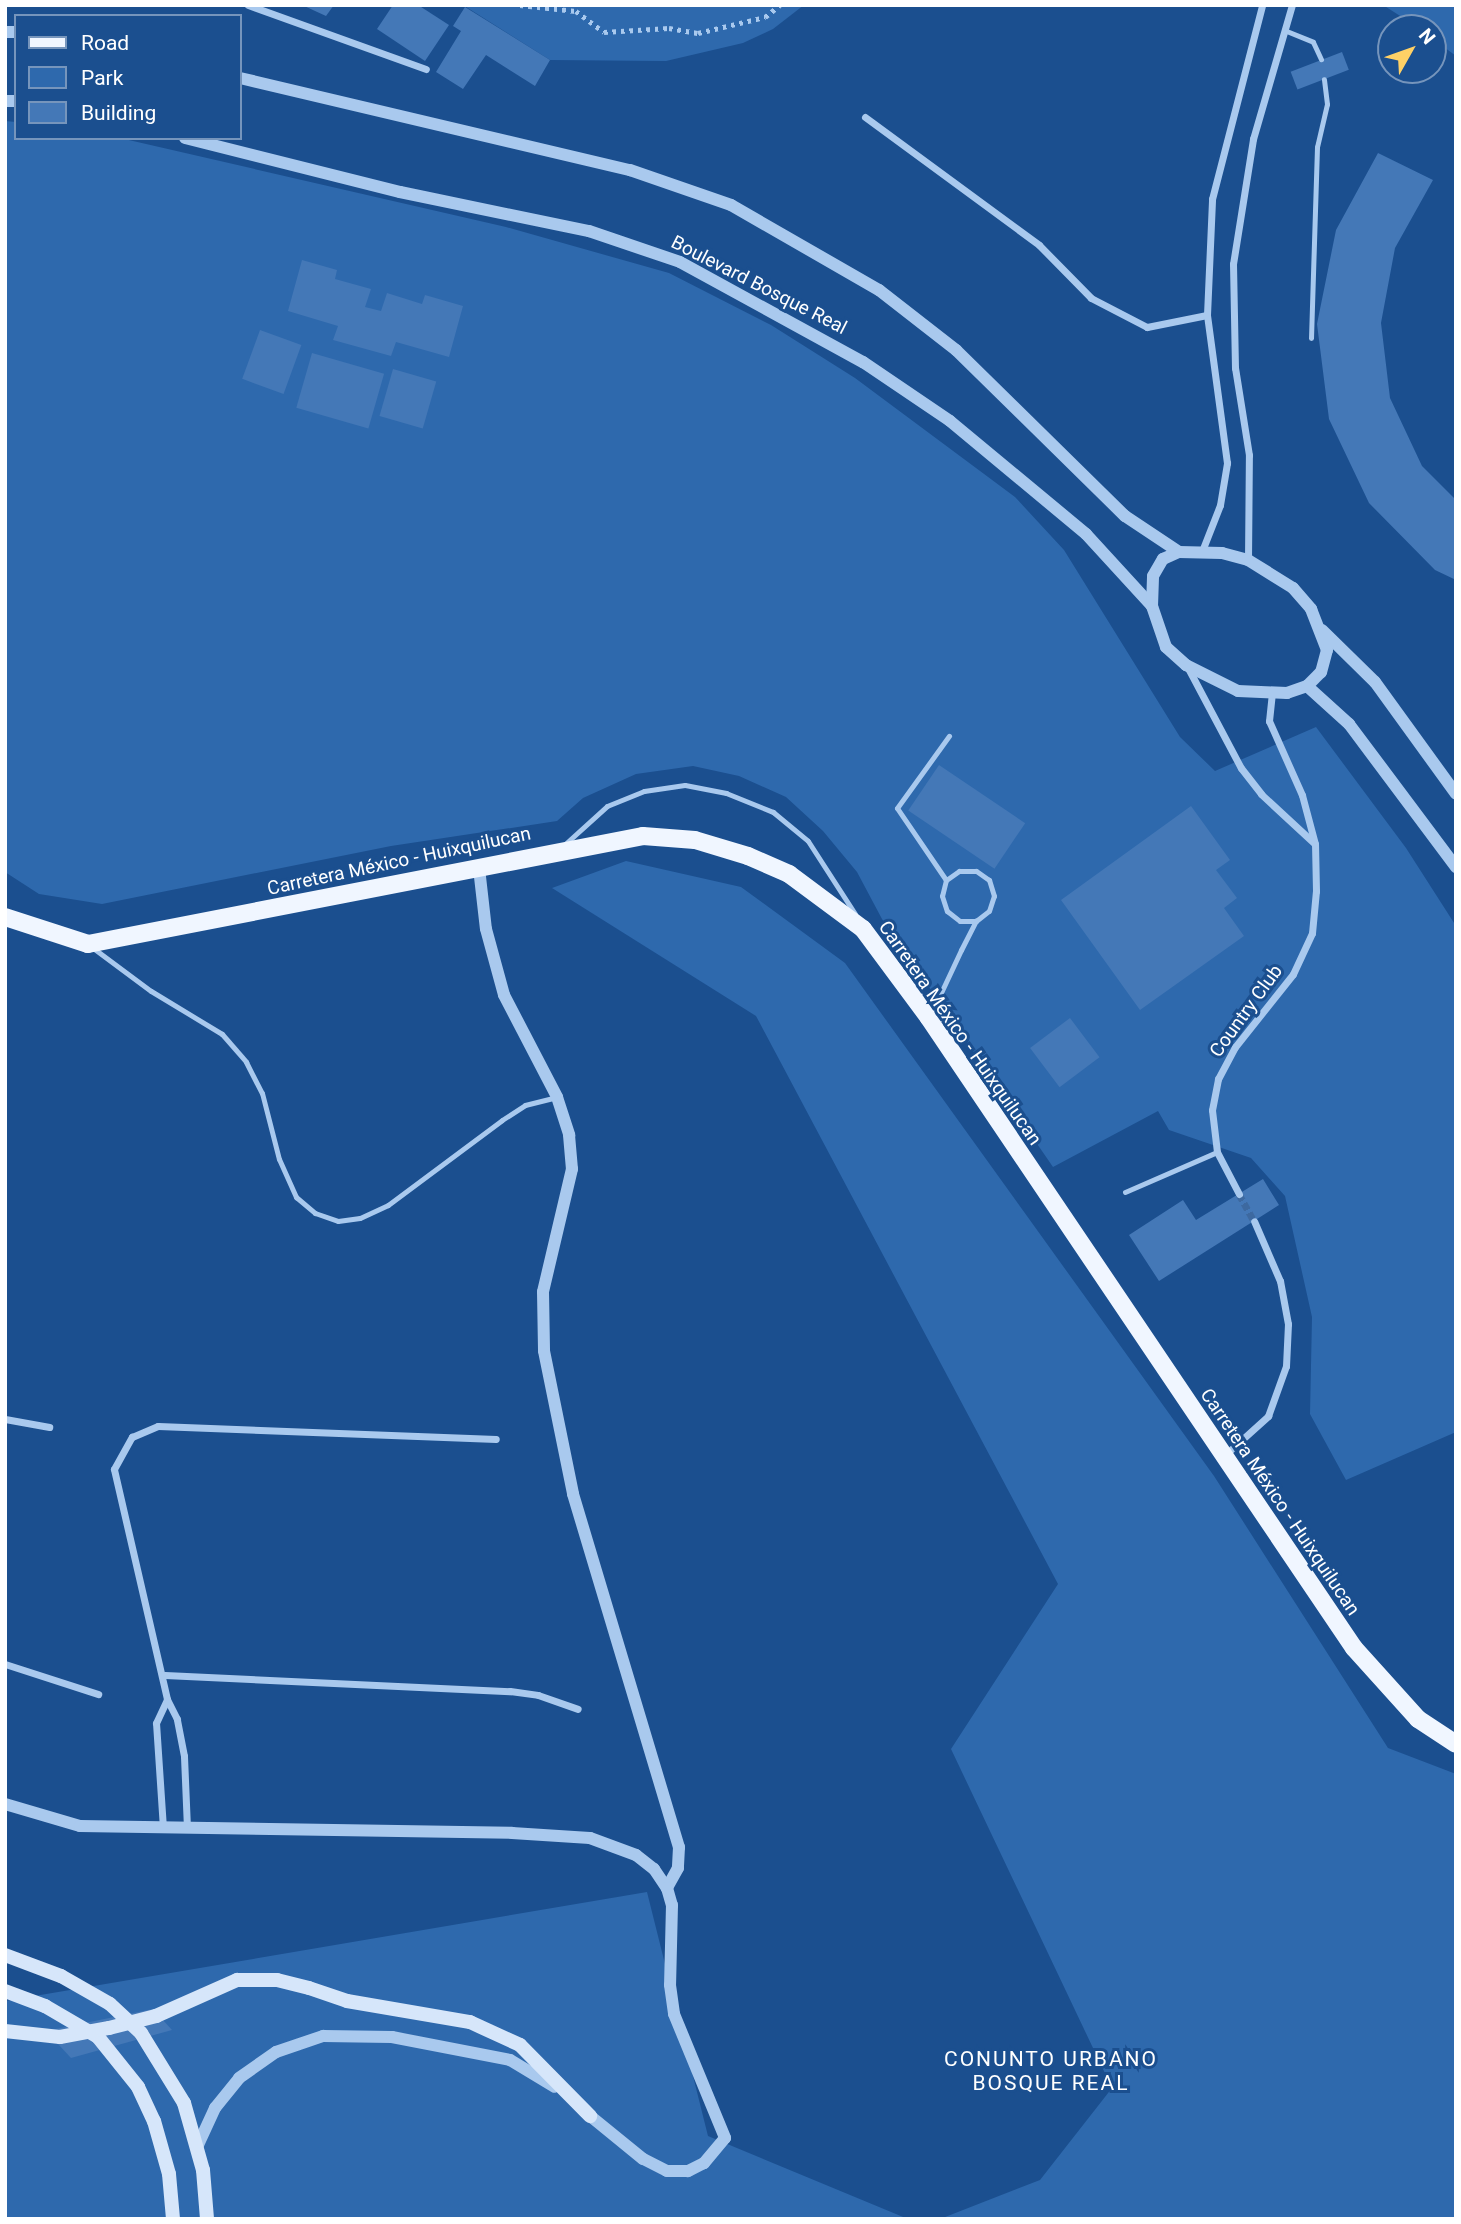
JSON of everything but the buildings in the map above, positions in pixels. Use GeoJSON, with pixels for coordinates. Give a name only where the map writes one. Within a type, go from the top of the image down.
{"type":"FeatureCollection","features":[{"type":"Feature","properties":{"kind":"main road","name":"Carretera México - Huixquilucan"},"geometry":{"type":"LineString","coordinates":[[5,916],[88,944],[479,868],[561,849],[643,836],[695,841],[748,856],[789,874],[863,929],[929,1018],[1222,1456],[1354,1647],[1418,1719],[1456,1744]]}},
{"type":"Feature","properties":{"kind":"main road"},"geometry":{"type":"LineString","coordinates":[[5,1955],[61,1976],[110,2004],[141,2033],[169,2073],[198,2145],[207,2214]]}},
{"type":"Feature","properties":{"kind":"main road"},"geometry":{"type":"LineString","coordinates":[[5,2031],[60,2037],[109,2028],[156,2016],[237,1980],[277,1980],[347,2001],[470,2021],[520,2045],[590,2116]]}},
{"type":"Feature","properties":{"kind":"main road"},"geometry":{"type":"LineString","coordinates":[[5,1991],[45,2006],[98,2037],[138,2087],[154,2121],[173,2214]]}},
{"type":"Feature","properties":{"kind":"street"},"geometry":{"type":"LineString","coordinates":[[248,5],[426,69]]}},
{"type":"Feature","properties":{"kind":"street"},"geometry":{"type":"LineString","coordinates":[[1202,551],[1220,505],[1227,463],[1207,315],[1212,199],[1262,5]]}},
{"type":"Feature","properties":{"kind":"street"},"geometry":{"type":"LineString","coordinates":[[1248,560],[1249,455],[1235,368],[1233,264],[1253,139],[1292,5]]}},
{"type":"Feature","properties":{"kind":"street"},"geometry":{"type":"LineString","coordinates":[[242,78],[630,170],[731,205],[879,290],[956,350],[1125,516],[1179,552]]}},
{"type":"Feature","properties":{"kind":"street"},"geometry":{"type":"LineString","coordinates":[[865,117],[1039,245],[1091,298],[1147,327],[1207,315]]}},
{"type":"Feature","properties":{"kind":"street","name":"Boulevard Bosque Real"},"geometry":{"type":"LineString","coordinates":[[193,140],[400,192],[589,231],[680,262],[863,362],[950,421],[1086,534],[1152,606]]}},
{"type":"Feature","properties":{"kind":"street"},"geometry":{"type":"LineString","coordinates":[[1321,629],[1327,650],[1321,672],[1307,686],[1272,694],[1238,691],[1186,665],[1166,648],[1152,606],[1153,576],[1163,559],[1179,552],[1202,551],[1248,560],[1293,587],[1321,629],[1375,682],[1456,794]]}},
{"type":"Feature","properties":{"kind":"street"},"geometry":{"type":"LineString","coordinates":[[1186,665],[1241,768],[1261,794],[1315,844]]}},
{"type":"Feature","properties":{"kind":"street"},"geometry":{"type":"LineString","coordinates":[[1307,686],[1349,724],[1456,867]]}},
{"type":"Feature","properties":{"kind":"street","name":"Country Club"},"geometry":{"type":"LineString","coordinates":[[1239,1194],[1217,1152],[1212,1110],[1218,1079],[1235,1047],[1293,974],[1312,933],[1315,844],[1302,795],[1269,720],[1272,694]]}},
{"type":"Feature","properties":{"kind":"street"},"geometry":{"type":"LineString","coordinates":[[479,868],[486,929],[505,995],[557,1097],[569,1135],[572,1169],[543,1292],[544,1351],[573,1494],[679,1847],[678,1868],[667,1888]]}},
{"type":"Feature","properties":{"kind":"street"},"geometry":{"type":"LineString","coordinates":[[1222,1456],[1268,1416],[1286,1366],[1288,1324],[1280,1281],[1254,1221]]}},
{"type":"Feature","properties":{"kind":"street"},"geometry":{"type":"LineString","coordinates":[[5,1419],[49,1427]]}},
{"type":"Feature","properties":{"kind":"street"},"geometry":{"type":"LineString","coordinates":[[187,1828],[184,1756],[177,1719],[167,1699],[164,1675],[114,1469],[132,1437],[158,1426],[496,1439]]}},
{"type":"Feature","properties":{"kind":"street"},"geometry":{"type":"LineString","coordinates":[[5,1664],[98,1694]]}},
{"type":"Feature","properties":{"kind":"street"},"geometry":{"type":"LineString","coordinates":[[164,1675],[510,1691],[538,1695],[578,1709]]}},
{"type":"Feature","properties":{"kind":"street"},"geometry":{"type":"LineString","coordinates":[[163,1828],[156,1723],[167,1699]]}},
{"type":"Feature","properties":{"kind":"street"},"geometry":{"type":"LineString","coordinates":[[5,1804],[80,1826],[590,1838],[636,1855],[654,1869],[667,1888],[672,1905],[670,1985],[674,2014],[725,2138],[704,2163],[688,2171],[667,2171],[643,2159],[551,2084],[510,2060],[393,2037],[323,2036],[276,2052],[239,2078],[215,2108],[198,2145]]}},
{"type":"Feature","properties":{"kind":"lane"},"geometry":{"type":"LineString","coordinates":[[1284,30],[1313,42],[1321,59]]}},
{"type":"Feature","properties":{"kind":"lane"},"geometry":{"type":"LineString","coordinates":[[1311,338],[1317,147],[1327,104],[1324,79]]}},
{"type":"Feature","properties":{"kind":"lane"},"geometry":{"type":"LineString","coordinates":[[946,880],[897,808],[949,736]]}},
{"type":"Feature","properties":{"kind":"lane"},"geometry":{"type":"LineString","coordinates":[[561,849],[607,806],[644,791],[685,785],[726,793],[773,812],[808,841],[863,929]]}},
{"type":"Feature","properties":{"kind":"lane"},"geometry":{"type":"LineString","coordinates":[[929,1018],[976,921],[989,911],[994,896],[989,880],[976,871],[959,871],[946,880],[942,896],[947,912],[960,921],[976,921]]}},
{"type":"Feature","properties":{"kind":"lane"},"geometry":{"type":"LineString","coordinates":[[88,944],[151,991],[222,1034],[246,1062],[262,1093],[279,1159],[296,1197],[315,1213],[338,1221],[360,1218],[388,1205],[514,1113],[557,1097]]}},
{"type":"Feature","properties":{"kind":"lane"},"geometry":{"type":"LineString","coordinates":[[1125,1192],[1217,1152]]}},
{"type":"Feature","properties":{"kind":"path"},"geometry":{"type":"LineString","coordinates":[[520,5],[576,11],[604,32],[669,28],[698,33],[765,17],[780,5]]}},
{"type":"Feature","properties":{"kind":"green space"},"geometry":{"type":"Polygon","coordinates":[[[463,5],[804,5],[773,29],[743,43],[666,61],[550,60],[463,5]]]}},
{"type":"Feature","properties":{"kind":"green space"},"geometry":{"type":"Polygon","coordinates":[[[1383,5],[1456,5],[1456,56],[1447,49],[1447,14],[1397,14],[1383,5]]]}},
{"type":"Feature","properties":{"kind":"green space"},"geometry":{"type":"Polygon","coordinates":[[[5,121],[14,122],[14,140],[129,140],[506,227],[669,273],[771,325],[855,378],[1015,497],[1064,550],[1180,737],[1215,771],[1316,727],[1406,848],[1456,926],[1456,1432],[1346,1480],[1310,1414],[1312,1317],[1285,1196],[1251,1158],[1169,1130],[1158,1111],[1053,1167],[882,919],[857,872],[823,831],[786,797],[739,776],[693,766],[636,774],[583,798],[557,821],[391,846],[102,904],[39,894],[5,872],[5,121]]]}},
{"type":"Feature","properties":{"kind":"green space"},"geometry":{"type":"Polygon","coordinates":[[[626,861],[741,887],[845,963],[1214,1476],[1388,1748],[1456,1774],[1456,2219],[940,2219],[1040,2180],[1112,2088],[951,1749],[1058,1584],[756,1016],[552,888],[626,861]]]}},
{"type":"Feature","properties":{"kind":"green space"},"geometry":{"type":"Polygon","coordinates":[[[647,1892],[708,2136],[908,2219],[5,2219],[5,2001],[647,1892]]]}},
{"type":"Feature","properties":{"kind":"tunnel"},"geometry":{"type":"LineString","coordinates":[[1239,1194],[1254,1221]]}},
{"type":"Feature","properties":{"kind":"district","name":"CONUNTO URBANO BOSQUE REAL"},"geometry":{"type":"Point","coordinates":[1051,2071]}}]}
